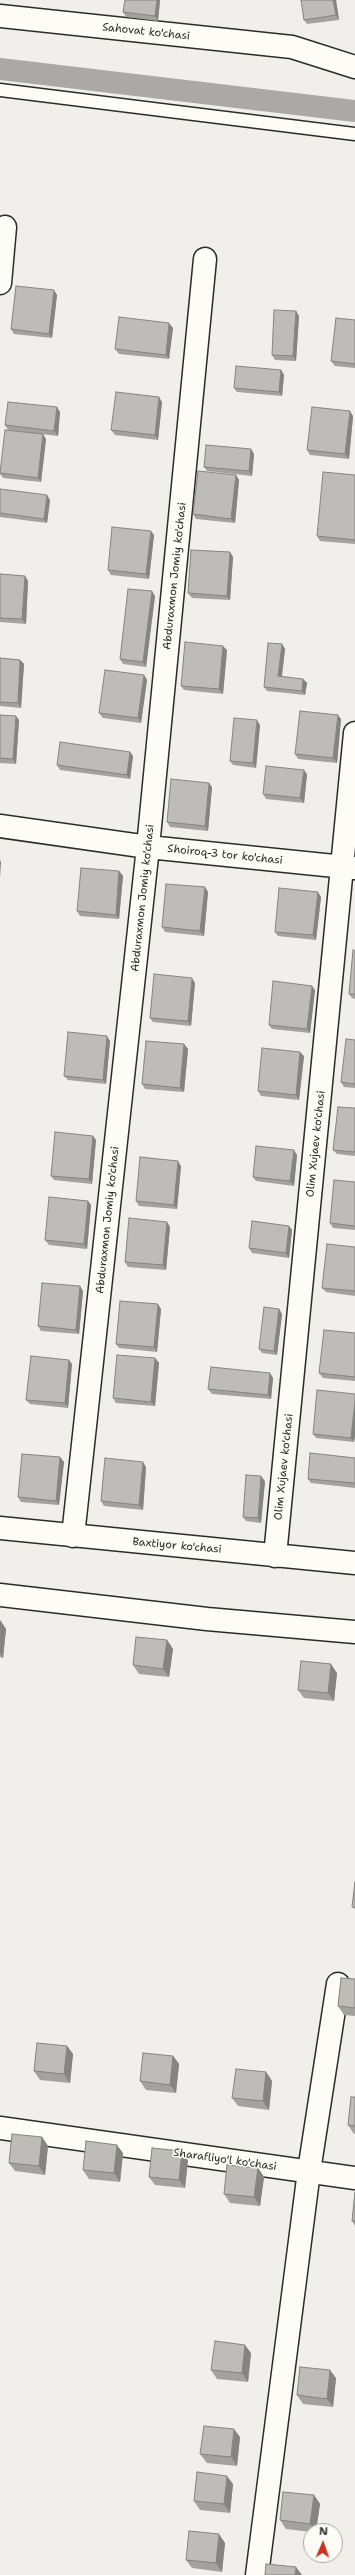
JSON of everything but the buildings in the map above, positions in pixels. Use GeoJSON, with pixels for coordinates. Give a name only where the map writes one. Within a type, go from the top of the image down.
{"type":"FeatureCollection","features":[{"type":"Feature","properties":{"kind":"street","name":"Sahovat ko'chasi"},"geometry":{"type":"LineString","coordinates":[[0,16],[292,47],[355,67]]}},
{"type":"Feature","properties":{"kind":"street"},"geometry":{"type":"LineString","coordinates":[[0,283],[6,227]]}},
{"type":"Feature","properties":{"kind":"street","name":"Abduraxmon Jomiy ko'chasi"},"geometry":{"type":"LineString","coordinates":[[73,1536],[148,847],[205,259]]}},
{"type":"Feature","properties":{"kind":"street","name":"Olim Xujaev ko'chasi"},"geometry":{"type":"LineString","coordinates":[[275,1556],[349,867],[355,733]]}},
{"type":"Feature","properties":{"kind":"street","name":"Shoiroq-3 tor ko'chasi"},"geometry":{"type":"LineString","coordinates":[[0,826],[148,847],[349,867]]}},
{"type":"Feature","properties":{"kind":"street","name":"Baxtiyor ko'chasi"},"geometry":{"type":"LineString","coordinates":[[0,1528],[355,1563]]}},
{"type":"Feature","properties":{"kind":"street"},"geometry":{"type":"LineString","coordinates":[[0,1595],[207,1619],[355,1632]]}},
{"type":"Feature","properties":{"kind":"street"},"geometry":{"type":"LineString","coordinates":[[257,2575],[309,2172],[338,1984]]}},
{"type":"Feature","properties":{"kind":"street","name":"Sharafliyo'l ko'chasi"},"geometry":{"type":"LineString","coordinates":[[0,2128],[355,2178]]}},
{"type":"Feature","properties":{"kind":"lane"},"geometry":{"type":"LineString","coordinates":[[0,90],[355,134]]}},
{"type":"Feature","properties":{"kind":"waterway"},"geometry":{"type":"LineString","coordinates":[[0,69],[355,111]]}}]}
